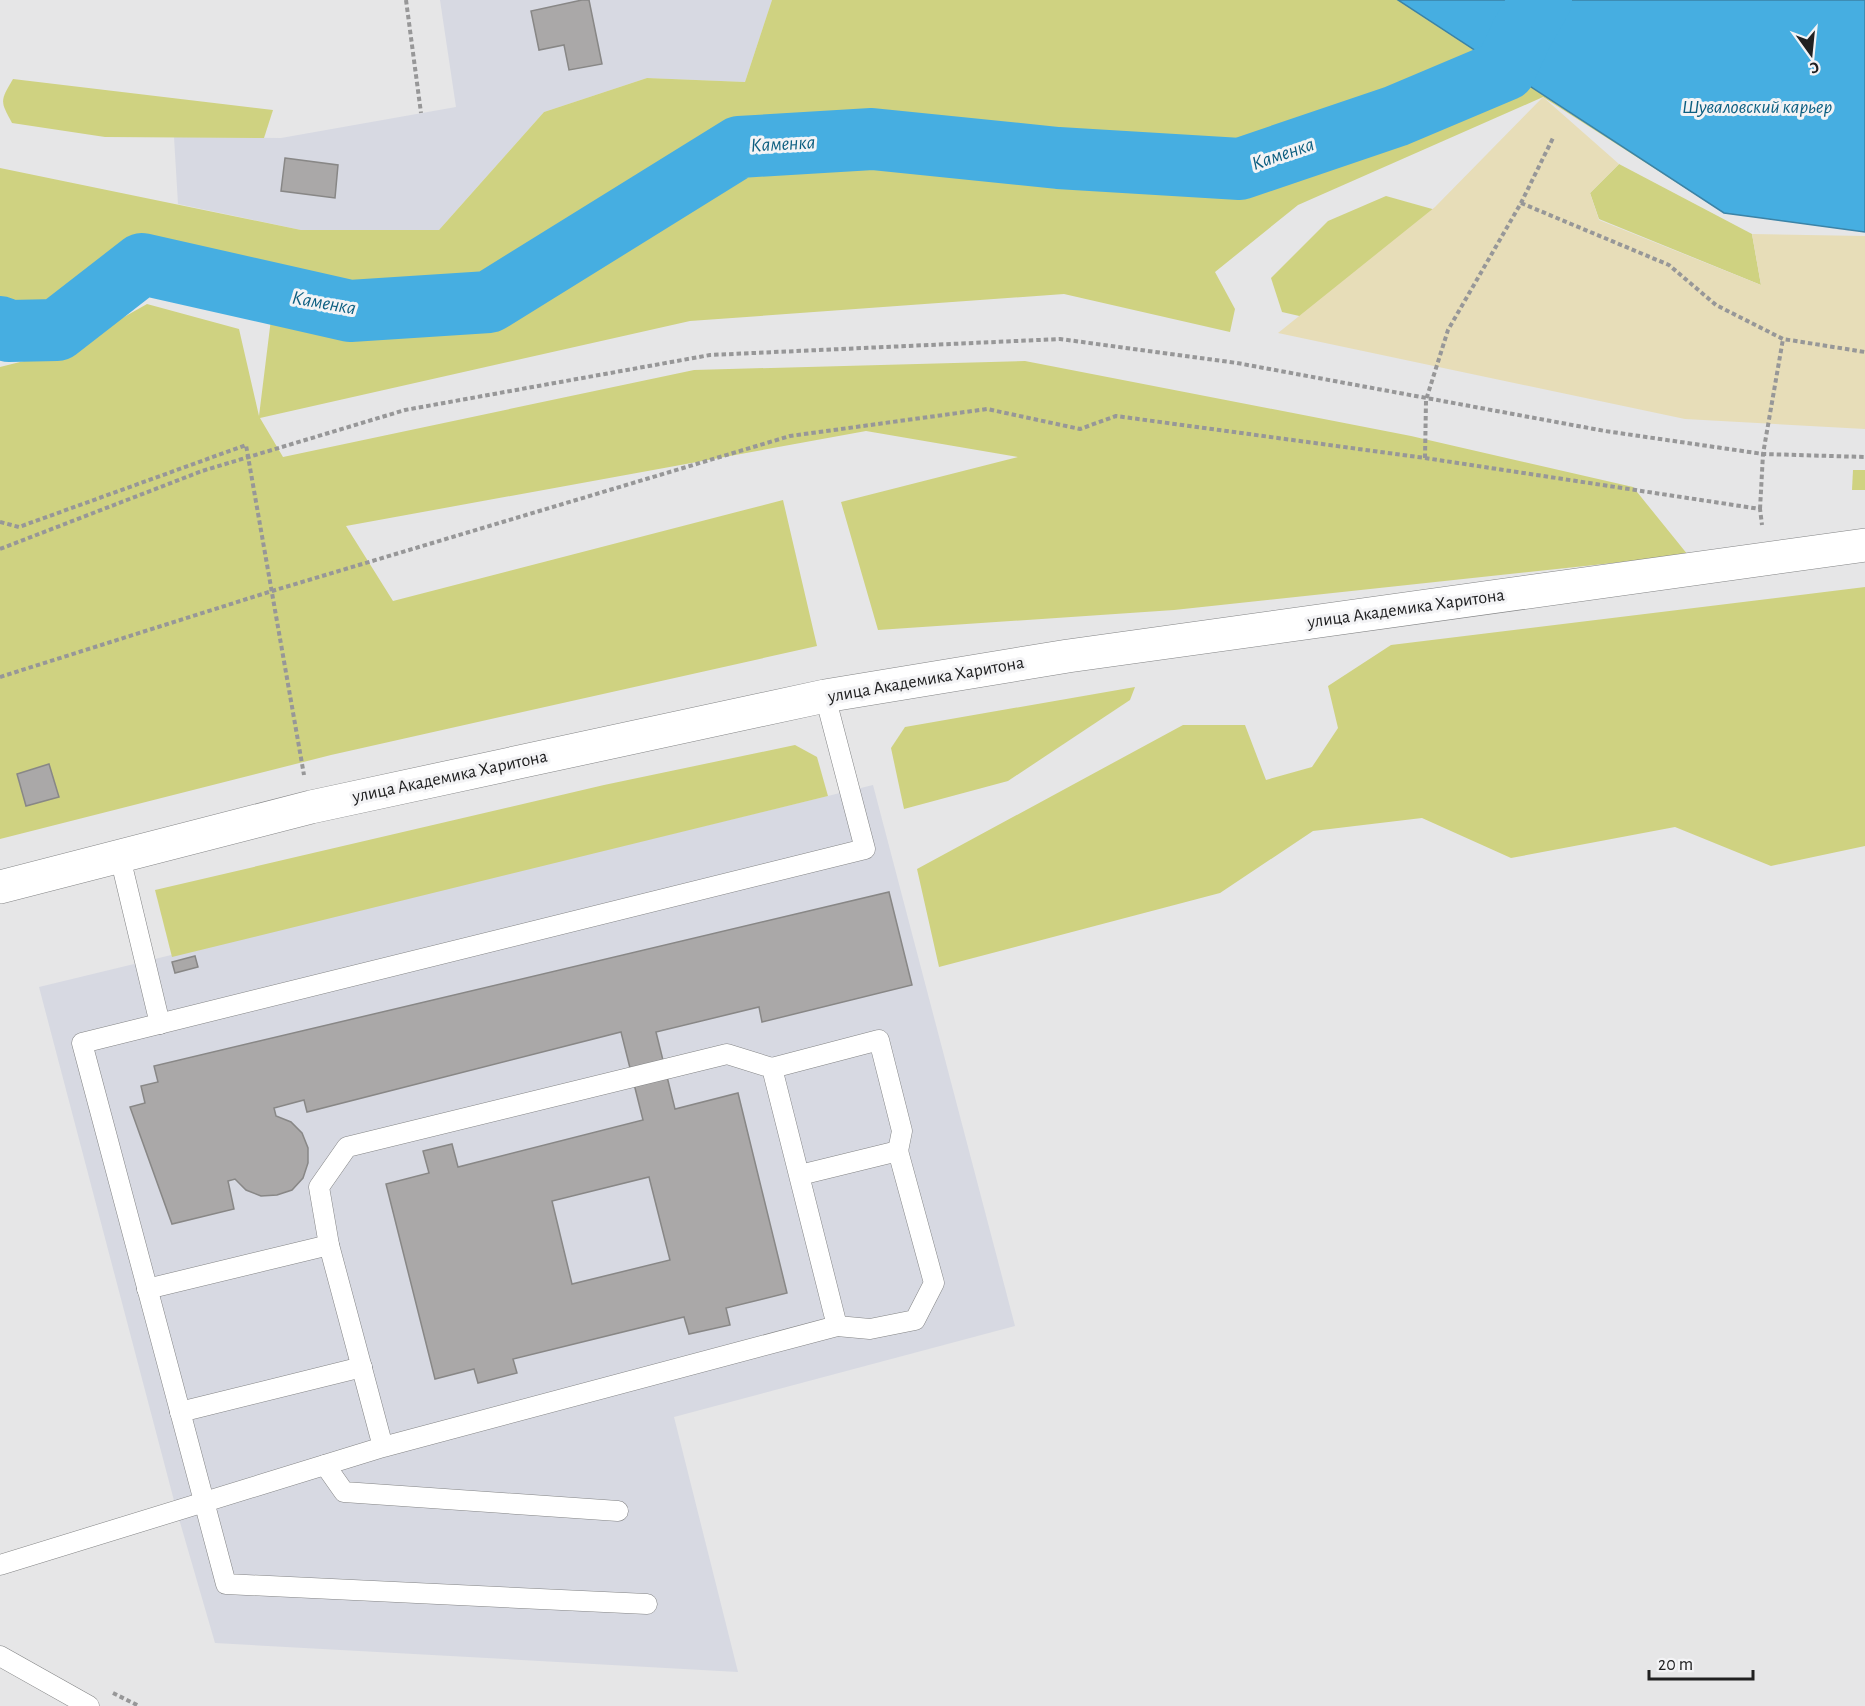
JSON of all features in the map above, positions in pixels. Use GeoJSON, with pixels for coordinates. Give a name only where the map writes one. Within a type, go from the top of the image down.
{"type":"FeatureCollection","features":[{"type":"Feature","properties":{"kind":"street","name":"улица Академика Харитона"},"geometry":{"type":"LineString","coordinates":[[0,887],[311,807],[825,696],[1068,656],[1865,545]]}},
{"type":"Feature","properties":{"kind":"lane"},"geometry":{"type":"LineString","coordinates":[[647,1604],[226,1584],[82,1043],[865,849],[825,696]]}},
{"type":"Feature","properties":{"kind":"lane"},"geometry":{"type":"LineString","coordinates":[[120,857],[160,1024]]}},
{"type":"Feature","properties":{"kind":"lane"},"geometry":{"type":"LineString","coordinates":[[0,1565],[383,1447],[837,1326],[870,1329],[915,1320],[934,1283],[898,1151],[902,1131],[879,1040],[772,1068],[727,1054],[347,1147],[319,1187],[329,1245],[383,1447]]}},
{"type":"Feature","properties":{"kind":"lane"},"geometry":{"type":"LineString","coordinates":[[772,1068],[837,1326]]}},
{"type":"Feature","properties":{"kind":"lane"},"geometry":{"type":"LineString","coordinates":[[800,1175],[898,1151]]}},
{"type":"Feature","properties":{"kind":"lane"},"geometry":{"type":"LineString","coordinates":[[147,1289],[329,1245]]}},
{"type":"Feature","properties":{"kind":"lane"},"geometry":{"type":"LineString","coordinates":[[180,1412],[362,1367]]}},
{"type":"Feature","properties":{"kind":"lane"},"geometry":{"type":"LineString","coordinates":[[324,1465],[344,1492],[618,1512]]}},
{"type":"Feature","properties":{"kind":"lane"},"geometry":{"type":"LineString","coordinates":[[0,1656],[89,1706]]}},
{"type":"Feature","properties":{"kind":"path"},"geometry":{"type":"LineString","coordinates":[[406,0],[421,113]]}},
{"type":"Feature","properties":{"kind":"path"},"geometry":{"type":"LineString","coordinates":[[1425,458],[1426,400],[1448,330],[1521,203],[1553,138]]}},
{"type":"Feature","properties":{"kind":"path"},"geometry":{"type":"LineString","coordinates":[[1521,203],[1670,265],[1716,305],[1783,339],[1865,352]]}},
{"type":"Feature","properties":{"kind":"path"},"geometry":{"type":"LineString","coordinates":[[0,549],[202,471],[405,410],[722,355],[1060,339],[1237,363],[1426,400],[1605,431],[1763,454],[1865,457]]}},
{"type":"Feature","properties":{"kind":"path"},"geometry":{"type":"LineString","coordinates":[[1767,558],[1760,509],[1763,454],[1783,339]]}},
{"type":"Feature","properties":{"kind":"path"},"geometry":{"type":"LineString","coordinates":[[0,677],[272,591],[790,436],[987,409],[1080,429],[1116,416],[1425,458],[1760,509]]}},
{"type":"Feature","properties":{"kind":"path"},"geometry":{"type":"LineString","coordinates":[[0,522],[19,527],[246,445],[300,759],[311,807]]}},
{"type":"Feature","properties":{"kind":"shaded area"},"geometry":{"type":"Polygon","coordinates":[[[440,0],[772,0],[745,82],[647,78],[544,112],[439,230],[301,230],[178,204],[174,137],[281,138],[456,107],[440,0]]]}},
{"type":"Feature","properties":{"kind":"shaded area"},"geometry":{"type":"Polygon","coordinates":[[[873,785],[1015,1326],[674,1417],[738,1672],[215,1643],[177,1512],[39,987],[873,785]]]}},
{"type":"Feature","properties":{"kind":"green space"},"geometry":{"type":"Polygon","coordinates":[[[772,0],[1480,0],[1865,232],[1724,213],[1543,97],[1298,205],[1215,272],[1235,309],[1230,332],[1064,294],[690,321],[260,418],[283,457],[694,370],[1025,361],[1411,436],[1633,487],[1688,555],[1174,610],[878,630],[841,502],[1018,457],[866,431],[346,526],[393,601],[783,500],[817,646],[331,755],[0,839],[0,367],[64,351],[147,304],[239,329],[259,416],[271,319],[144,280],[97,312],[27,353],[0,339],[0,168],[301,230],[439,230],[544,112],[647,78],[745,82],[772,0]]]}},
{"type":"Feature","properties":{"kind":"green space"},"geometry":{"type":"Polygon","coordinates":[[[13,79],[273,110],[264,138],[105,137],[12,123],[3,101],[13,79]]]}},
{"type":"Feature","properties":{"kind":"green space"},"geometry":{"type":"Polygon","coordinates":[[[1619,164],[1752,234],[1761,285],[1599,219],[1590,193],[1619,164]]]}},
{"type":"Feature","properties":{"kind":"green space"},"geometry":{"type":"Polygon","coordinates":[[[1386,196],[1450,214],[1360,330],[1282,312],[1271,278],[1328,221],[1386,196]]]}},
{"type":"Feature","properties":{"kind":"green space"},"geometry":{"type":"Polygon","coordinates":[[[1853,470],[1865,470],[1865,490],[1852,490],[1853,470]]]}},
{"type":"Feature","properties":{"kind":"green space"},"geometry":{"type":"Polygon","coordinates":[[[1865,587],[1865,846],[1771,866],[1675,827],[1511,858],[1422,818],[1313,831],[1220,893],[939,967],[917,869],[1183,725],[1245,725],[1266,780],[1312,767],[1338,728],[1328,686],[1391,645],[1865,587]]]}},
{"type":"Feature","properties":{"kind":"green space"},"geometry":{"type":"Polygon","coordinates":[[[1135,687],[1130,700],[1008,781],[904,809],[891,748],[905,727],[1135,687]]]}},
{"type":"Feature","properties":{"kind":"green space"},"geometry":{"type":"Polygon","coordinates":[[[795,745],[817,757],[828,796],[172,957],[155,890],[604,785],[795,745]]]}},
{"type":"Feature","properties":{"kind":"sand"},"geometry":{"type":"Polygon","coordinates":[[[1543,97],[1619,164],[1590,193],[1599,220],[1761,285],[1752,234],[1865,236],[1865,429],[1685,419],[1278,333],[1435,207],[1543,97]]]}},
{"type":"Feature","properties":{"kind":"water","name":"Шуваловский карьер"},"geometry":{"type":"Polygon","coordinates":[[[1398,0],[1865,0],[1865,232],[1724,213],[1398,0]]]}},
{"type":"Feature","properties":{"kind":"building"},"geometry":{"type":"Polygon","coordinates":[[[589,0],[602,64],[569,70],[564,45],[539,50],[531,11],[589,0]]]}},
{"type":"Feature","properties":{"kind":"building"},"geometry":{"type":"Polygon","coordinates":[[[285,158],[338,165],[335,198],[281,191],[285,158]]]}},
{"type":"Feature","properties":{"kind":"building"},"geometry":{"type":"Polygon","coordinates":[[[49,764],[59,797],[26,806],[17,774],[49,764]]]}},
{"type":"Feature","properties":{"kind":"building"},"geometry":{"type":"Polygon","coordinates":[[[889,892],[912,985],[762,1022],[759,1007],[656,1032],[675,1109],[738,1093],[787,1293],[726,1308],[730,1325],[689,1334],[684,1317],[513,1359],[517,1373],[478,1383],[474,1369],[435,1379],[386,1184],[429,1173],[423,1151],[452,1144],[458,1167],[643,1120],[621,1032],[307,1112],[304,1100],[274,1108],[276,1116],[291,1122],[302,1133],[308,1148],[308,1163],[303,1178],[292,1190],[277,1195],[261,1196],[246,1190],[235,1179],[228,1181],[234,1209],[172,1224],[130,1107],[145,1103],[141,1086],[158,1082],[154,1066],[889,892]],[[649,1177],[552,1201],[572,1284],[670,1260],[649,1177]]]}},
{"type":"Feature","properties":{"kind":"building"},"geometry":{"type":"Polygon","coordinates":[[[195,956],[198,967],[175,973],[172,962],[195,956]]]}},
{"type":"Feature","properties":{"kind":"waterway","name":"Каменка"},"geometry":{"type":"LineString","coordinates":[[0,327],[9,331],[57,330],[142,264],[350,311],[489,302],[739,147],[872,139],[1058,158],[1240,169],[1396,116],[1505,70],[1522,33],[1541,0]]}}]}
